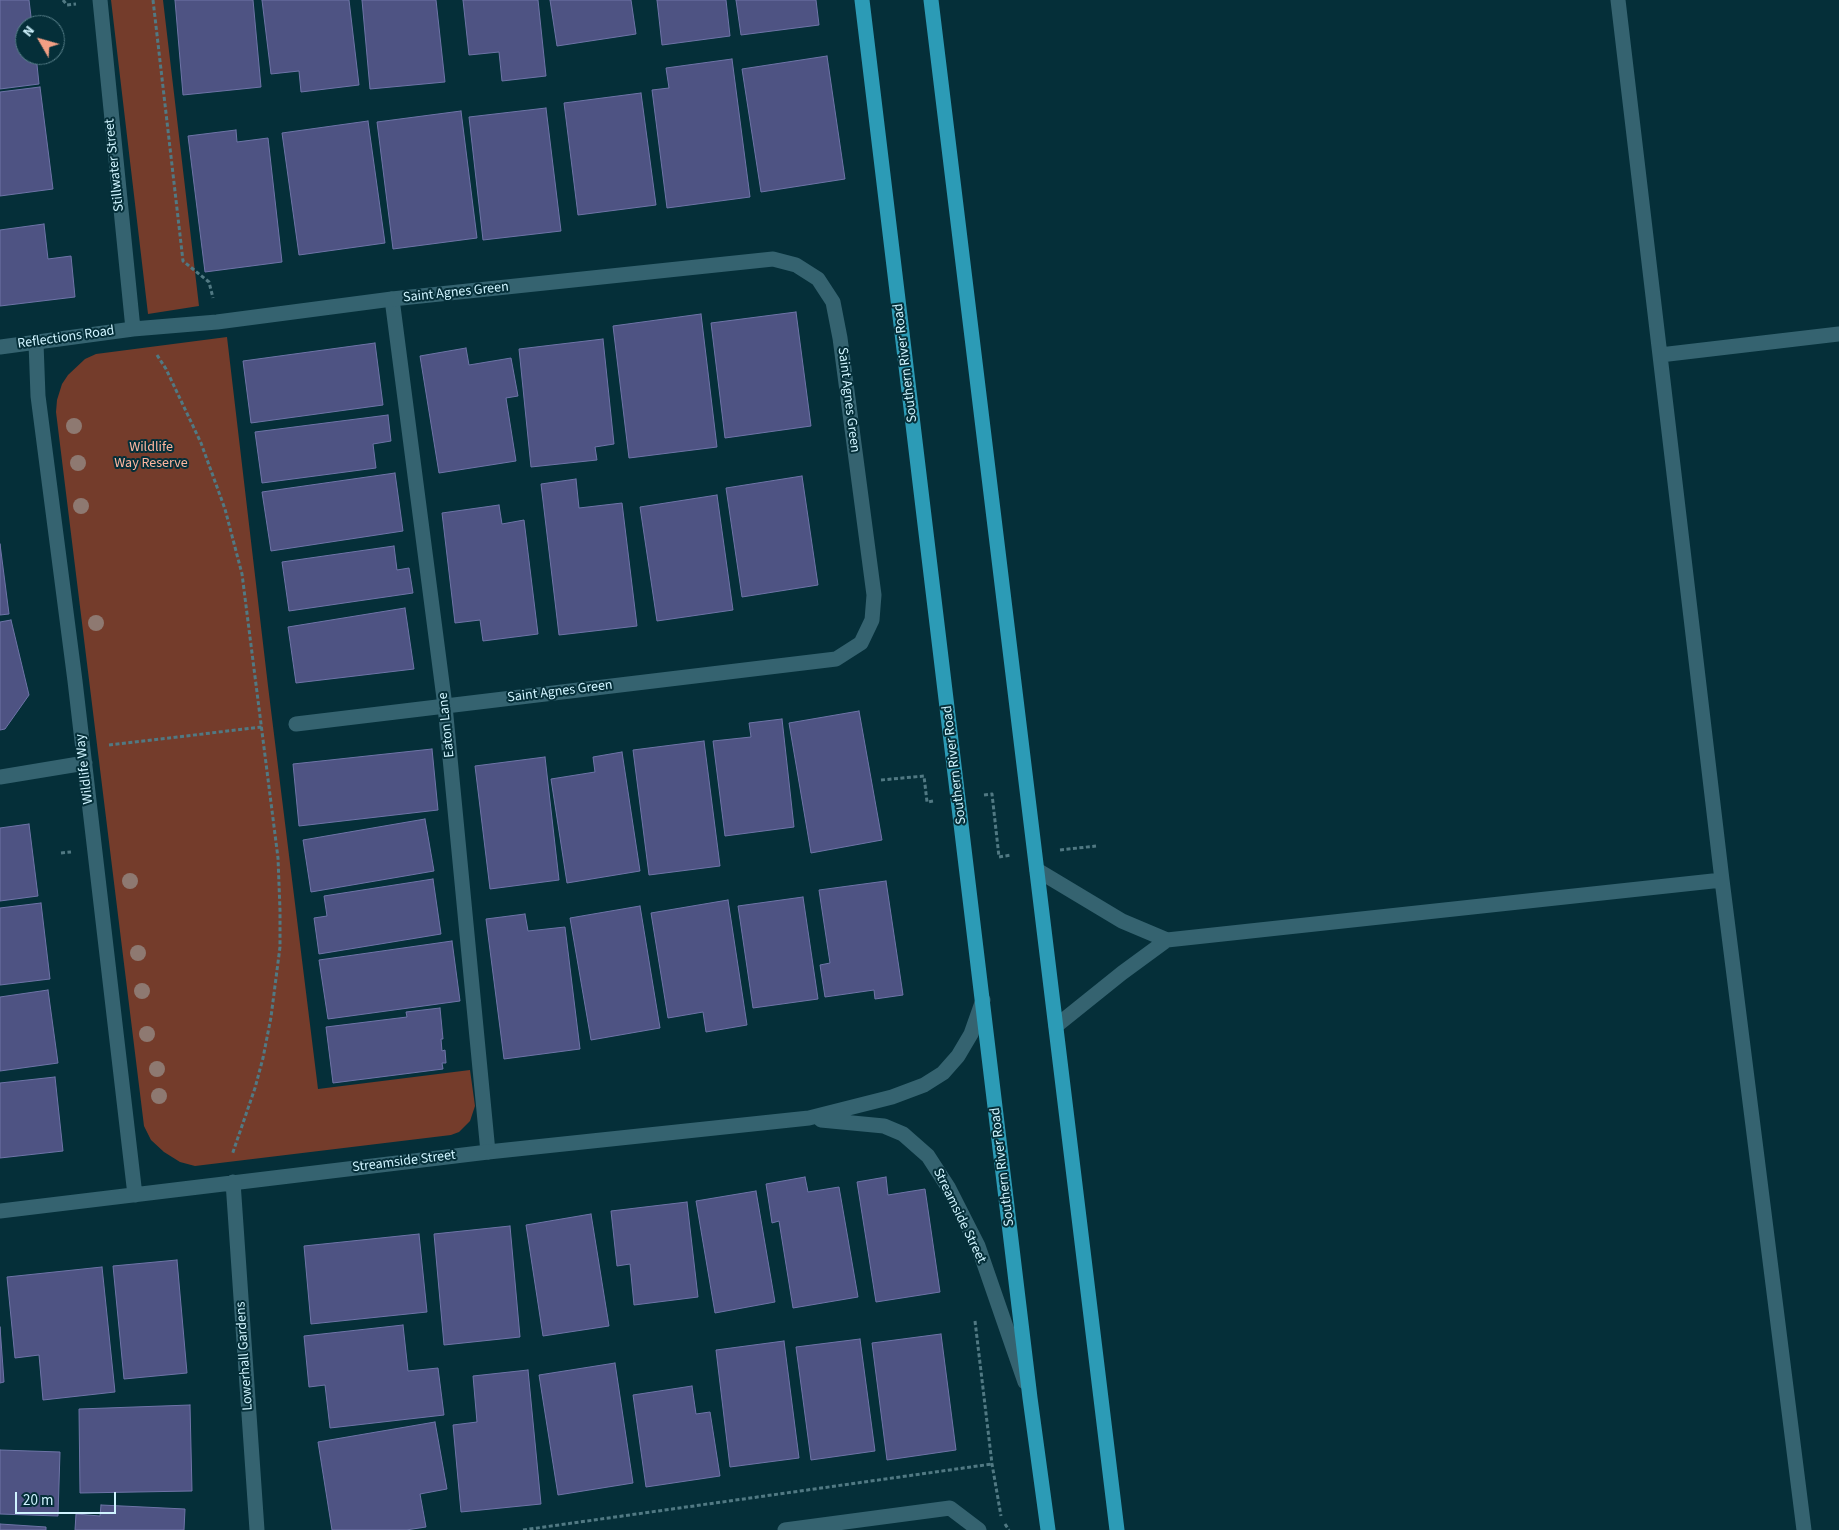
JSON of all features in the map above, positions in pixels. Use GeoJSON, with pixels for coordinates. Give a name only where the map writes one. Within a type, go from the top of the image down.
{"type":"FeatureCollection","features":[{"type":"Feature","properties":{"kind":"main road","name":"Southern River Road"},"geometry":{"type":"LineString","coordinates":[[862,0],[1030,1398],[1048,1530]]}},
{"type":"Feature","properties":{"kind":"main road"},"geometry":{"type":"LineString","coordinates":[[931,0],[1117,1530]]}},
{"type":"Feature","properties":{"kind":"street","name":"Stillwater Street"},"geometry":{"type":"LineString","coordinates":[[100,0],[107,87],[133,329]]}},
{"type":"Feature","properties":{"kind":"street"},"geometry":{"type":"LineString","coordinates":[[1618,0],[1722,880],[1804,1530]]}},
{"type":"Feature","properties":{"kind":"street","name":"Saint Agnes Green"},"geometry":{"type":"LineString","coordinates":[[133,329],[217,322],[392,299],[773,259],[796,265],[818,279],[833,302],[840,338],[874,595],[872,620],[860,644],[836,660],[296,724]]}},
{"type":"Feature","properties":{"kind":"street","name":"Eaton Lane"},"geometry":{"type":"LineString","coordinates":[[392,299],[446,706],[488,1152]]}},
{"type":"Feature","properties":{"kind":"street","name":"Reflections Road"},"geometry":{"type":"LineString","coordinates":[[0,347],[133,329]]}},
{"type":"Feature","properties":{"kind":"street"},"geometry":{"type":"LineString","coordinates":[[1660,355],[1839,334]]}},
{"type":"Feature","properties":{"kind":"street","name":"Wildlife Way"},"geometry":{"type":"LineString","coordinates":[[36,343],[38,396],[85,763],[135,1194]]}},
{"type":"Feature","properties":{"kind":"street"},"geometry":{"type":"LineString","coordinates":[[0,777],[85,763]]}},
{"type":"Feature","properties":{"kind":"street"},"geometry":{"type":"LineString","coordinates":[[1037,870],[1122,921],[1167,940],[1722,880]]}},
{"type":"Feature","properties":{"kind":"street"},"geometry":{"type":"LineString","coordinates":[[1056,1026],[1122,972],[1167,940]]}},
{"type":"Feature","properties":{"kind":"street","name":"Streamside Street"},"geometry":{"type":"LineString","coordinates":[[0,1211],[488,1152],[809,1118],[892,1097],[924,1085],[943,1073],[958,1056],[971,1034],[983,998]]}},
{"type":"Feature","properties":{"kind":"street","name":"Streamside Street"},"geometry":{"type":"LineString","coordinates":[[809,1118],[884,1126],[903,1134],[928,1156],[948,1187],[978,1246],[1030,1398]]}},
{"type":"Feature","properties":{"kind":"street","name":"Lowerhall Gardens"},"geometry":{"type":"LineString","coordinates":[[233,1182],[257,1530]]}},
{"type":"Feature","properties":{"kind":"street"},"geometry":{"type":"LineString","coordinates":[[785,1530],[950,1508],[979,1530]]}},
{"type":"Feature","properties":{"kind":"path"},"geometry":{"type":"LineString","coordinates":[[153,0],[183,261],[209,282],[214,301]]}},
{"type":"Feature","properties":{"kind":"path"},"geometry":{"type":"LineString","coordinates":[[157,354],[201,443],[225,509],[242,574],[278,858],[280,947],[271,1017],[264,1058],[232,1156]]}},
{"type":"Feature","properties":{"kind":"path"},"geometry":{"type":"LineString","coordinates":[[109,745],[262,727]]}},
{"type":"Feature","properties":{"kind":"path"},"geometry":{"type":"LineString","coordinates":[[975,1315],[992,1464],[1001,1517],[1009,1530]]}},
{"type":"Feature","properties":{"kind":"path"},"geometry":{"type":"LineString","coordinates":[[523,1530],[549,1528],[992,1464]]}},
{"type":"Feature","properties":{"kind":"green space"},"geometry":{"type":"Polygon","coordinates":[[[111,0],[163,0],[199,306],[148,314],[111,0]]]}},
{"type":"Feature","properties":{"kind":"green space","name":"Wildlife Way Reserve"},"geometry":{"type":"Polygon","coordinates":[[[227,337],[318,1089],[470,1070],[475,1106],[470,1121],[459,1132],[451,1135],[195,1166],[180,1162],[164,1152],[151,1140],[144,1126],[56,412],[57,400],[62,384],[68,375],[85,359],[96,354],[227,337]]]}},
{"type":"Feature","properties":{"kind":"building"},"geometry":{"type":"Polygon","coordinates":[[[0,0],[29,0],[31,15],[15,15],[15,65],[37,65],[39,84],[0,89],[0,0]]]}},
{"type":"Feature","properties":{"kind":"building"},"geometry":{"type":"Polygon","coordinates":[[[175,0],[253,0],[261,87],[183,95],[175,0]]]}},
{"type":"Feature","properties":{"kind":"building"},"geometry":{"type":"Polygon","coordinates":[[[262,0],[349,0],[359,85],[301,92],[299,71],[271,74],[262,0]]]}},
{"type":"Feature","properties":{"kind":"building"},"geometry":{"type":"Polygon","coordinates":[[[362,0],[436,0],[445,82],[370,89],[362,0]]]}},
{"type":"Feature","properties":{"kind":"building"},"geometry":{"type":"Polygon","coordinates":[[[463,0],[538,0],[546,76],[502,81],[499,52],[469,55],[463,0]]]}},
{"type":"Feature","properties":{"kind":"building"},"geometry":{"type":"Polygon","coordinates":[[[550,0],[631,0],[636,34],[557,46],[550,0]]]}},
{"type":"Feature","properties":{"kind":"building"},"geometry":{"type":"Polygon","coordinates":[[[657,0],[726,0],[730,36],[662,45],[657,0]]]}},
{"type":"Feature","properties":{"kind":"building"},"geometry":{"type":"Polygon","coordinates":[[[736,0],[816,0],[819,25],[741,35],[736,0]]]}},
{"type":"Feature","properties":{"kind":"building"},"geometry":{"type":"Polygon","coordinates":[[[827,56],[845,179],[761,192],[742,69],[827,56]]]}},
{"type":"Feature","properties":{"kind":"building"},"geometry":{"type":"Polygon","coordinates":[[[732,59],[750,197],[667,208],[652,90],[669,88],[666,68],[732,59]]]}},
{"type":"Feature","properties":{"kind":"building"},"geometry":{"type":"Polygon","coordinates":[[[40,87],[53,189],[0,196],[0,92],[40,87]]]}},
{"type":"Feature","properties":{"kind":"building"},"geometry":{"type":"Polygon","coordinates":[[[641,93],[656,205],[578,215],[564,103],[641,93]]]}},
{"type":"Feature","properties":{"kind":"building"},"geometry":{"type":"Polygon","coordinates":[[[546,108],[561,231],[483,240],[469,117],[546,108]]]}},
{"type":"Feature","properties":{"kind":"building"},"geometry":{"type":"Polygon","coordinates":[[[461,111],[477,238],[393,249],[377,122],[461,111]]]}},
{"type":"Feature","properties":{"kind":"building"},"geometry":{"type":"Polygon","coordinates":[[[368,121],[385,243],[299,255],[282,133],[368,121]]]}},
{"type":"Feature","properties":{"kind":"building"},"geometry":{"type":"Polygon","coordinates":[[[236,130],[237,142],[268,138],[282,262],[205,272],[188,136],[236,130]]]}},
{"type":"Feature","properties":{"kind":"building"},"geometry":{"type":"Polygon","coordinates":[[[44,224],[48,259],[71,256],[75,297],[0,306],[0,230],[44,224]]]}},
{"type":"Feature","properties":{"kind":"building"},"geometry":{"type":"Polygon","coordinates":[[[796,312],[811,426],[725,438],[711,323],[796,312]]]}},
{"type":"Feature","properties":{"kind":"building"},"geometry":{"type":"Polygon","coordinates":[[[701,314],[717,447],[629,458],[613,326],[701,314]]]}},
{"type":"Feature","properties":{"kind":"building"},"geometry":{"type":"Polygon","coordinates":[[[603,339],[614,444],[595,447],[597,460],[531,467],[519,349],[603,339]]]}},
{"type":"Feature","properties":{"kind":"building"},"geometry":{"type":"Polygon","coordinates":[[[375,343],[383,405],[251,423],[243,361],[375,343]]]}},
{"type":"Feature","properties":{"kind":"building"},"geometry":{"type":"Polygon","coordinates":[[[466,348],[469,365],[511,358],[518,396],[506,398],[516,461],[439,473],[420,356],[466,348]]]}},
{"type":"Feature","properties":{"kind":"building"},"geometry":{"type":"Polygon","coordinates":[[[388,415],[391,441],[373,444],[376,468],[262,483],[255,432],[388,415]]]}},
{"type":"Feature","properties":{"kind":"building"},"geometry":{"type":"Polygon","coordinates":[[[395,473],[403,531],[271,551],[262,492],[395,473]]]}},
{"type":"Feature","properties":{"kind":"building"},"geometry":{"type":"Polygon","coordinates":[[[802,476],[818,585],[742,597],[726,488],[802,476]]]}},
{"type":"Feature","properties":{"kind":"building"},"geometry":{"type":"Polygon","coordinates":[[[576,479],[579,508],[622,503],[637,626],[559,635],[541,484],[576,479]]]}},
{"type":"Feature","properties":{"kind":"building"},"geometry":{"type":"Polygon","coordinates":[[[717,495],[733,610],[657,621],[640,507],[717,495]]]}},
{"type":"Feature","properties":{"kind":"building"},"geometry":{"type":"Polygon","coordinates":[[[499,505],[502,524],[524,520],[538,634],[483,641],[480,620],[455,623],[442,513],[499,505]]]}},
{"type":"Feature","properties":{"kind":"building"},"geometry":{"type":"Polygon","coordinates":[[[0,544],[9,614],[0,615],[0,544]]]}},
{"type":"Feature","properties":{"kind":"building"},"geometry":{"type":"Polygon","coordinates":[[[394,546],[397,570],[409,568],[413,593],[289,611],[282,562],[394,546]]]}},
{"type":"Feature","properties":{"kind":"building"},"geometry":{"type":"Polygon","coordinates":[[[405,608],[414,669],[296,683],[288,627],[405,608]]]}},
{"type":"Feature","properties":{"kind":"building"},"geometry":{"type":"Polygon","coordinates":[[[11,620],[29,695],[5,729],[0,730],[0,622],[11,620]]]}},
{"type":"Feature","properties":{"kind":"building"},"geometry":{"type":"Polygon","coordinates":[[[859,711],[882,840],[811,853],[789,723],[859,711]]]}},
{"type":"Feature","properties":{"kind":"building"},"geometry":{"type":"Polygon","coordinates":[[[782,719],[794,827],[725,836],[713,741],[751,737],[749,723],[782,719]]]}},
{"type":"Feature","properties":{"kind":"building"},"geometry":{"type":"Polygon","coordinates":[[[704,741],[720,866],[649,875],[633,750],[704,741]]]}},
{"type":"Feature","properties":{"kind":"building"},"geometry":{"type":"Polygon","coordinates":[[[432,749],[438,810],[299,826],[293,764],[432,749]]]}},
{"type":"Feature","properties":{"kind":"building"},"geometry":{"type":"Polygon","coordinates":[[[622,752],[640,871],[567,883],[551,779],[595,772],[593,757],[622,752]]]}},
{"type":"Feature","properties":{"kind":"building"},"geometry":{"type":"Polygon","coordinates":[[[545,757],[559,880],[490,889],[475,766],[545,757]]]}},
{"type":"Feature","properties":{"kind":"building"},"geometry":{"type":"Polygon","coordinates":[[[425,819],[434,871],[311,892],[303,840],[425,819]]]}},
{"type":"Feature","properties":{"kind":"building"},"geometry":{"type":"Polygon","coordinates":[[[29,824],[38,896],[0,901],[0,828],[29,824]]]}},
{"type":"Feature","properties":{"kind":"building"},"geometry":{"type":"Polygon","coordinates":[[[433,879],[441,934],[319,954],[314,918],[327,916],[324,896],[433,879]]]}},
{"type":"Feature","properties":{"kind":"building"},"geometry":{"type":"Polygon","coordinates":[[[886,881],[903,995],[875,999],[874,990],[825,997],[820,965],[830,963],[819,890],[886,881]]]}},
{"type":"Feature","properties":{"kind":"building"},"geometry":{"type":"Polygon","coordinates":[[[803,897],[818,999],[753,1008],[738,906],[803,897]]]}},
{"type":"Feature","properties":{"kind":"building"},"geometry":{"type":"Polygon","coordinates":[[[728,900],[747,1025],[706,1032],[703,1012],[668,1018],[651,913],[728,900]]]}},
{"type":"Feature","properties":{"kind":"building"},"geometry":{"type":"Polygon","coordinates":[[[41,903],[50,979],[0,985],[0,908],[41,903]]]}},
{"type":"Feature","properties":{"kind":"building"},"geometry":{"type":"Polygon","coordinates":[[[640,906],[660,1028],[591,1040],[570,918],[640,906]]]}},
{"type":"Feature","properties":{"kind":"building"},"geometry":{"type":"Polygon","coordinates":[[[525,914],[528,931],[565,927],[580,1049],[504,1059],[486,919],[525,914]]]}},
{"type":"Feature","properties":{"kind":"building"},"geometry":{"type":"Polygon","coordinates":[[[452,941],[460,1001],[328,1019],[319,960],[452,941]]]}},
{"type":"Feature","properties":{"kind":"building"},"geometry":{"type":"Polygon","coordinates":[[[48,990],[58,1063],[0,1071],[0,997],[48,990]]]}},
{"type":"Feature","properties":{"kind":"building"},"geometry":{"type":"Polygon","coordinates":[[[440,1008],[443,1039],[441,1039],[442,1051],[445,1050],[446,1063],[442,1063],[443,1069],[333,1083],[326,1027],[407,1017],[406,1012],[440,1008]]]}},
{"type":"Feature","properties":{"kind":"building"},"geometry":{"type":"Polygon","coordinates":[[[55,1077],[63,1151],[0,1158],[0,1083],[55,1077]]]}},
{"type":"Feature","properties":{"kind":"building"},"geometry":{"type":"Polygon","coordinates":[[[805,1177],[808,1192],[839,1187],[858,1297],[793,1308],[779,1221],[772,1223],[766,1184],[805,1177]]]}},
{"type":"Feature","properties":{"kind":"building"},"geometry":{"type":"Polygon","coordinates":[[[886,1177],[888,1195],[925,1189],[940,1292],[876,1302],[857,1182],[886,1177]]]}},
{"type":"Feature","properties":{"kind":"building"},"geometry":{"type":"Polygon","coordinates":[[[756,1191],[775,1302],[715,1313],[696,1201],[756,1191]]]}},
{"type":"Feature","properties":{"kind":"building"},"geometry":{"type":"Polygon","coordinates":[[[687,1202],[698,1297],[634,1305],[630,1264],[617,1266],[611,1211],[687,1202]]]}},
{"type":"Feature","properties":{"kind":"building"},"geometry":{"type":"Polygon","coordinates":[[[591,1214],[609,1326],[543,1336],[526,1225],[591,1214]]]}},
{"type":"Feature","properties":{"kind":"building"},"geometry":{"type":"Polygon","coordinates":[[[510,1226],[520,1337],[444,1345],[434,1234],[510,1226]]]}},
{"type":"Feature","properties":{"kind":"building"},"geometry":{"type":"Polygon","coordinates":[[[419,1234],[427,1312],[311,1324],[304,1246],[419,1234]]]}},
{"type":"Feature","properties":{"kind":"building"},"geometry":{"type":"Polygon","coordinates":[[[177,1260],[187,1373],[124,1379],[113,1266],[177,1260]]]}},
{"type":"Feature","properties":{"kind":"building"},"geometry":{"type":"Polygon","coordinates":[[[102,1267],[115,1392],[43,1400],[39,1355],[15,1358],[7,1277],[102,1267]]]}},
{"type":"Feature","properties":{"kind":"building"},"geometry":{"type":"Polygon","coordinates":[[[403,1325],[408,1371],[438,1368],[444,1415],[330,1428],[325,1385],[309,1387],[304,1336],[403,1325]]]}},
{"type":"Feature","properties":{"kind":"building"},"geometry":{"type":"Polygon","coordinates":[[[0,1327],[4,1382],[0,1383],[0,1327]]]}},
{"type":"Feature","properties":{"kind":"building"},"geometry":{"type":"Polygon","coordinates":[[[941,1334],[956,1450],[887,1460],[872,1343],[941,1334]]]}},
{"type":"Feature","properties":{"kind":"building"},"geometry":{"type":"Polygon","coordinates":[[[860,1339],[875,1451],[811,1460],[796,1347],[860,1339]]]}},
{"type":"Feature","properties":{"kind":"building"},"geometry":{"type":"Polygon","coordinates":[[[784,1341],[799,1458],[730,1467],[716,1350],[784,1341]]]}},
{"type":"Feature","properties":{"kind":"building"},"geometry":{"type":"Polygon","coordinates":[[[615,1363],[633,1483],[558,1495],[539,1375],[615,1363]]]}},
{"type":"Feature","properties":{"kind":"building"},"geometry":{"type":"Polygon","coordinates":[[[528,1370],[541,1504],[461,1512],[453,1425],[477,1422],[473,1376],[528,1370]]]}},
{"type":"Feature","properties":{"kind":"building"},"geometry":{"type":"Polygon","coordinates":[[[692,1386],[696,1414],[710,1412],[720,1476],[646,1487],[633,1395],[692,1386]]]}},
{"type":"Feature","properties":{"kind":"building"},"geometry":{"type":"Polygon","coordinates":[[[190,1405],[192,1491],[80,1493],[79,1409],[190,1405]]]}},
{"type":"Feature","properties":{"kind":"building"},"geometry":{"type":"Polygon","coordinates":[[[435,1422],[447,1489],[420,1494],[426,1527],[406,1530],[332,1530],[318,1442],[435,1422]]]}},
{"type":"Feature","properties":{"kind":"building"},"geometry":{"type":"Polygon","coordinates":[[[0,1450],[60,1452],[58,1516],[0,1514],[0,1450]]]}},
{"type":"Feature","properties":{"kind":"building"},"geometry":{"type":"Polygon","coordinates":[[[101,1505],[185,1509],[184,1530],[75,1530],[76,1514],[100,1516],[101,1505]]]}},
{"type":"Feature","properties":{"kind":"building"},"geometry":{"type":"Polygon","coordinates":[[[0,1524],[46,1527],[46,1530],[0,1530],[0,1524]]]}}]}
